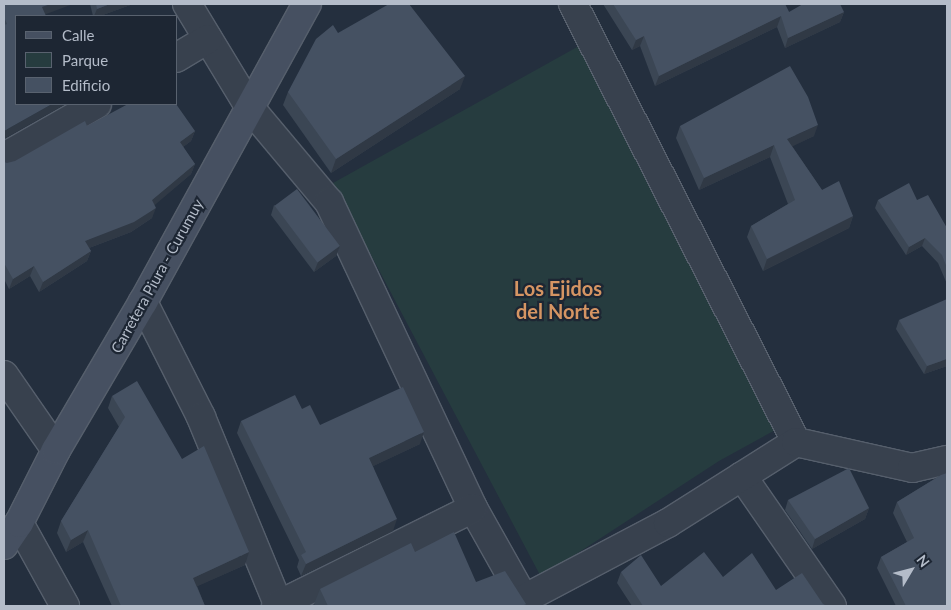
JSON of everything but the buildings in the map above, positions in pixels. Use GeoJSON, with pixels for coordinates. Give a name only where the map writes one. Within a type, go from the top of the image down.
{"type":"FeatureCollection","features":[{"type":"Feature","properties":{"kind":"main road","name":"Carretera Piura - Curumuy"},"geometry":{"type":"LineString","coordinates":[[4,545],[19,523],[56,450],[143,302],[306,4]]}},
{"type":"Feature","properties":{"kind":"street"},"geometry":{"type":"LineString","coordinates":[[187,4],[250,108],[329,202],[473,508],[526,603],[668,523],[796,442],[912,468],[947,460]]}},
{"type":"Feature","properties":{"kind":"street"},"geometry":{"type":"LineString","coordinates":[[573,4],[796,442]]}},
{"type":"Feature","properties":{"kind":"street"},"geometry":{"type":"LineString","coordinates":[[178,57],[208,39]]}},
{"type":"Feature","properties":{"kind":"street"},"geometry":{"type":"LineString","coordinates":[[4,157],[94,105]]}},
{"type":"Feature","properties":{"kind":"street"},"geometry":{"type":"LineString","coordinates":[[143,302],[201,417],[278,606],[473,508]]}},
{"type":"Feature","properties":{"kind":"street"},"geometry":{"type":"LineString","coordinates":[[4,375],[56,450]]}},
{"type":"Feature","properties":{"kind":"street"},"geometry":{"type":"LineString","coordinates":[[742,476],[832,606]]}},
{"type":"Feature","properties":{"kind":"street"},"geometry":{"type":"LineString","coordinates":[[19,523],[65,606]]}},
{"type":"Feature","properties":{"kind":"green space"},"geometry":{"type":"Polygon","coordinates":[[[579,46],[779,428],[719,461],[541,577],[333,183],[579,46]]]}},
{"type":"Feature","properties":{"kind":"district","name":"Los Ejidos del Norte"},"geometry":{"type":"Point","coordinates":[558,300]}}]}
